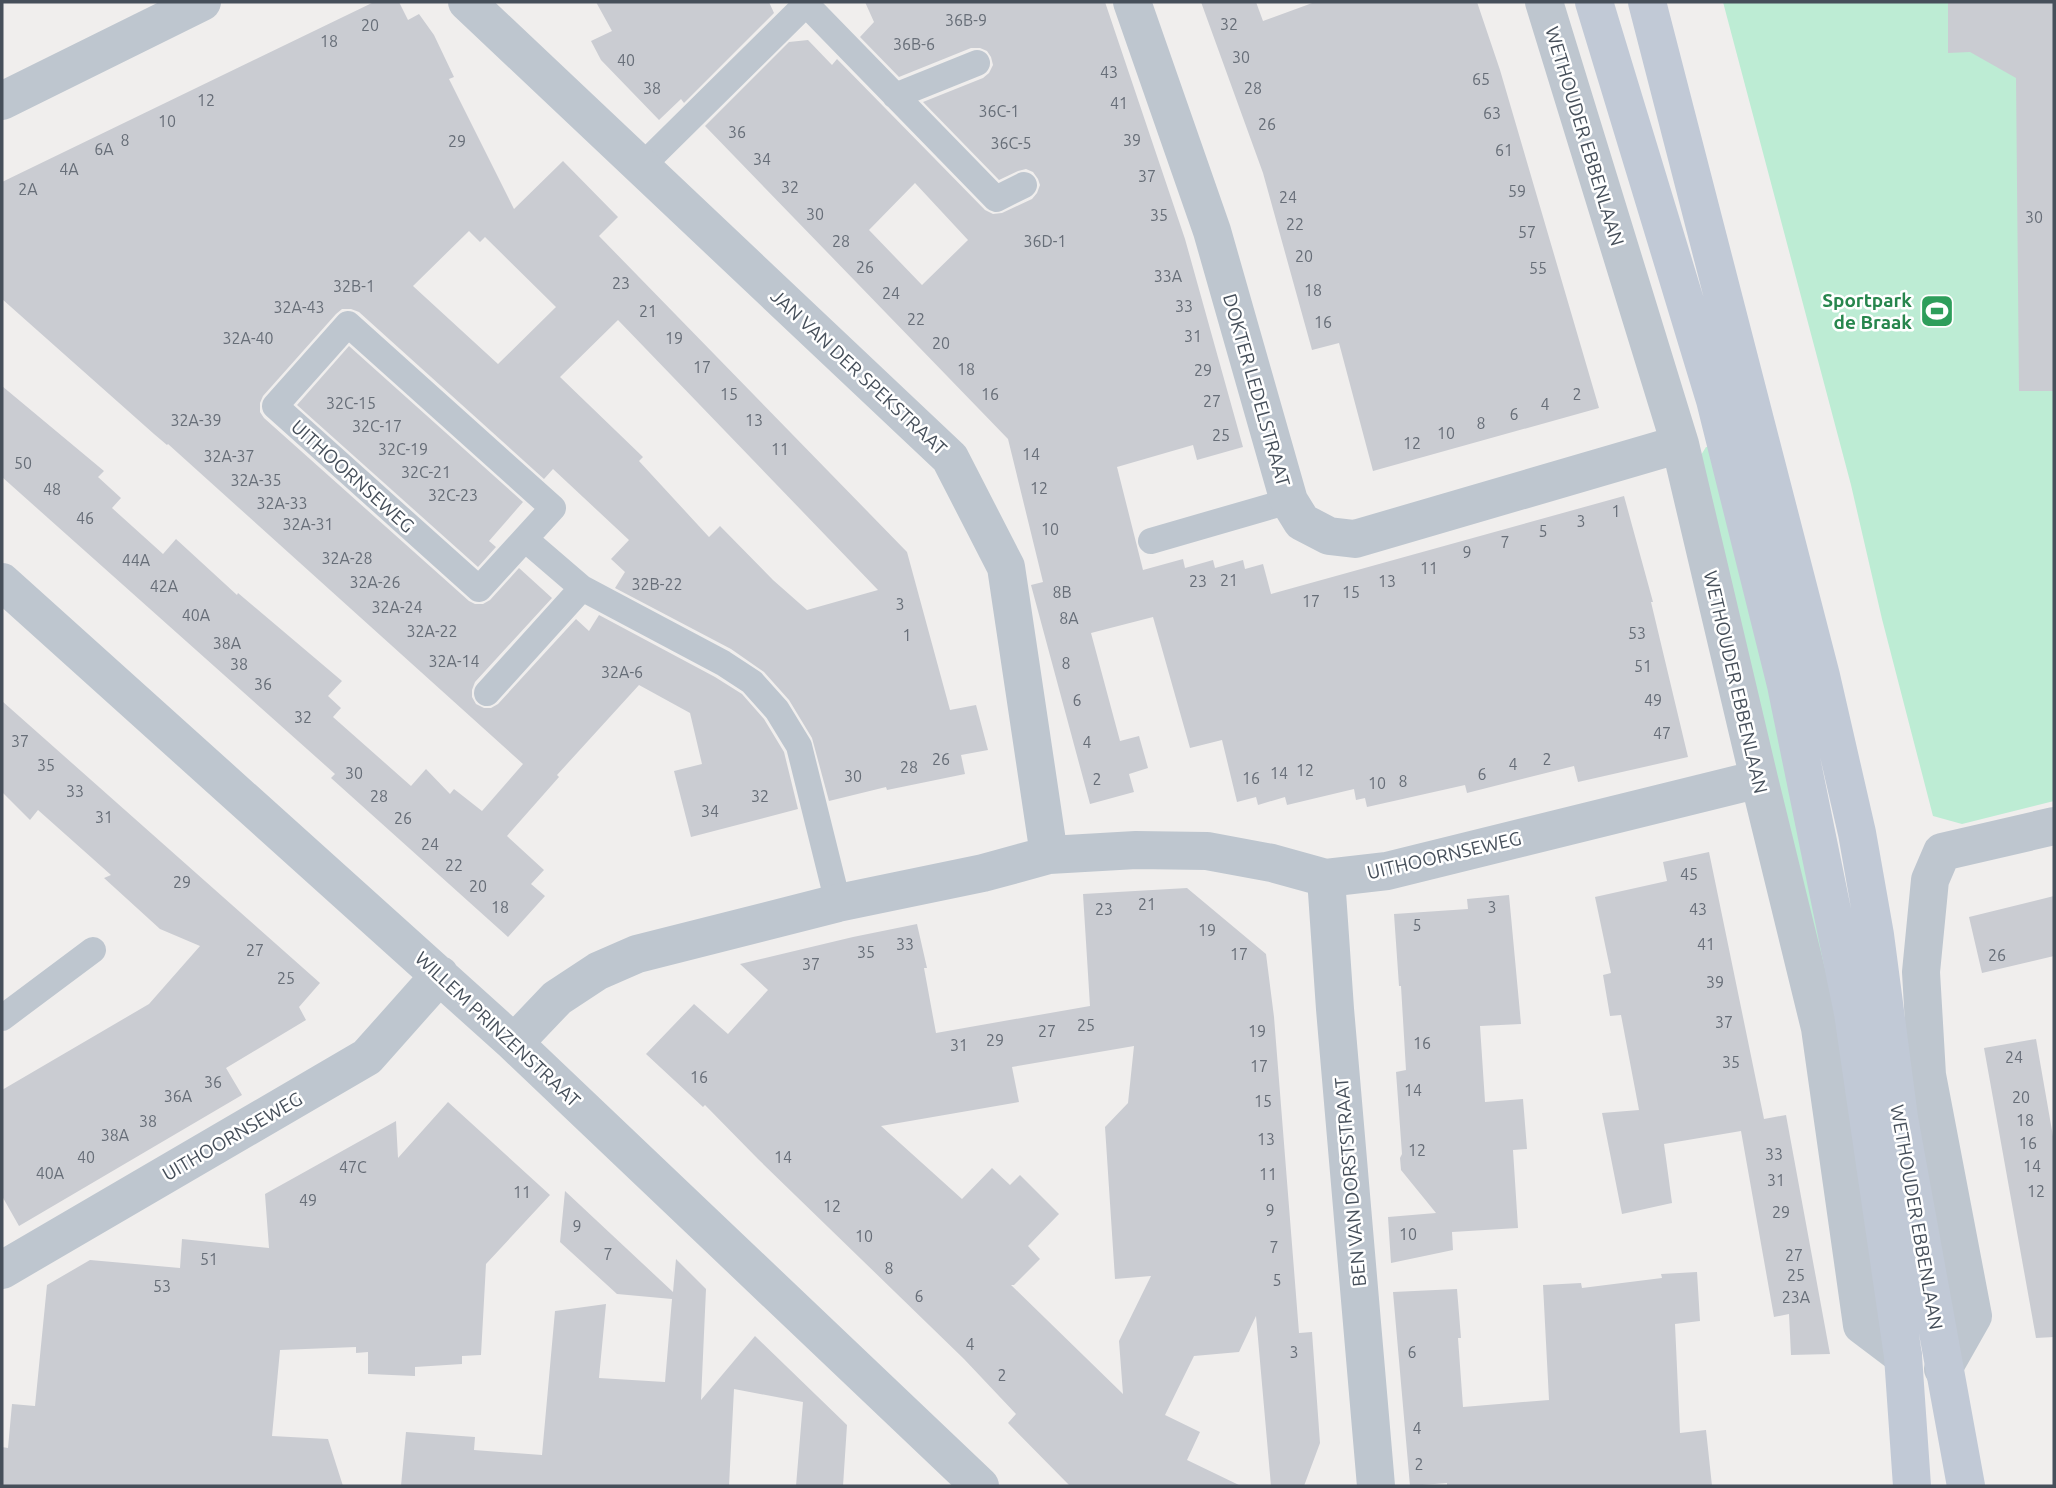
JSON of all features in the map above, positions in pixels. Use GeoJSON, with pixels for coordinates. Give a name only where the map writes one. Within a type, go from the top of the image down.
{"type":"FeatureCollection","features":[{"type":"Feature","properties":{"kind":"main road","name":"WETHOUDER EBBENLAAN"},"geometry":{"type":"LineString","coordinates":[[1594,2],[1715,400],[1786,685],[1853,1013],[1903,1356],[1912,1486]]}},
{"type":"Feature","properties":{"kind":"main road","name":"WETHOUDER EBBENLAAN"},"geometry":{"type":"LineString","coordinates":[[1647,2],[1814,650],[1857,833],[1875,935],[1899,1118],[1966,1486]]}},
{"type":"Feature","properties":{"kind":"street"},"geometry":{"type":"LineString","coordinates":[[2,101],[202,2]]}},
{"type":"Feature","properties":{"kind":"street","name":"JAN VAN DER SPEKSTRAAT"},"geometry":{"type":"LineString","coordinates":[[467,2],[950,458],[1006,567],[1049,855]]}},
{"type":"Feature","properties":{"kind":"street","name":"DOKTER LEDELSTRAAT"},"geometry":{"type":"LineString","coordinates":[[1132,2],[1212,231],[1289,501],[1302,522],[1329,536],[1355,540],[1680,444]]}},
{"type":"Feature","properties":{"kind":"street","name":"WETHOUDER EBBENLAAN"},"geometry":{"type":"LineString","coordinates":[[1544,2],[1680,444],[1820,1028],[1862,1325],[1903,1356]]}},
{"type":"Feature","properties":{"kind":"street","name":"WILLEM PRINZENSTRAAT"},"geometry":{"type":"LineString","coordinates":[[3,584],[514,1043],[980,1486]]}},
{"type":"Feature","properties":{"kind":"street","name":"UITHOORNSEWEG"},"geometry":{"type":"LineString","coordinates":[[514,1043],[557,998],[598,971],[637,954],[838,903],[983,873],[1049,855],[1136,850],[1207,851],[1272,863],[1326,878],[1387,872],[1759,779]]}},
{"type":"Feature","properties":{"kind":"street","name":"WETHOUDER EBBENLAAN"},"geometry":{"type":"LineString","coordinates":[[1943,1369],[1973,1316],[1927,1076],[1921,972],[1930,880],[1942,852],[2054,826]]}},
{"type":"Feature","properties":{"kind":"street","name":"BEN VAN DORSTSTRAAT"},"geometry":{"type":"LineString","coordinates":[[1326,878],[1376,1486]]}},
{"type":"Feature","properties":{"kind":"street","name":"UITHOORNSEWEG"},"geometry":{"type":"LineString","coordinates":[[5,1260],[367,1057],[440,975]]}},
{"type":"Feature","properties":{"kind":"lane"},"geometry":{"type":"LineString","coordinates":[[642,166],[807,2],[996,199],[1024,185]]}},
{"type":"Feature","properties":{"kind":"lane"},"geometry":{"type":"LineString","coordinates":[[895,96],[977,63]]}},
{"type":"Feature","properties":{"kind":"lane","name":"UITHOORNSEWEG"},"geometry":{"type":"LineString","coordinates":[[348,324],[553,508],[525,539],[480,590],[275,406],[348,324]]}},
{"type":"Feature","properties":{"kind":"lane"},"geometry":{"type":"LineString","coordinates":[[1151,541],[1289,501]]}},
{"type":"Feature","properties":{"kind":"lane"},"geometry":{"type":"LineString","coordinates":[[525,539],[582,588],[723,663],[752,682],[777,710],[799,746],[838,903]]}},
{"type":"Feature","properties":{"kind":"lane"},"geometry":{"type":"LineString","coordinates":[[487,694],[582,588]]}},
{"type":"Feature","properties":{"kind":"lane"},"geometry":{"type":"LineString","coordinates":[[2,1018],[93,950]]}},
{"type":"Feature","properties":{"kind":"green space","name":"Sportpark de Braak"},"geometry":{"type":"Polygon","coordinates":[[[1723,2],[2054,2],[2054,801],[1962,824],[1933,816],[1882,619],[1851,485],[1723,2]]]}},
{"type":"Feature","properties":{"kind":"green space"},"geometry":{"type":"Polygon","coordinates":[[[1713,446],[1737,540],[1856,1107],[1698,460],[1706,447],[1713,446]]]}},
{"type":"Feature","properties":{"kind":"building"},"geometry":{"type":"Polygon","coordinates":[[[374,2],[399,2],[408,20],[419,14],[434,35],[454,77],[449,79],[514,209],[563,161],[618,217],[599,236],[907,552],[950,710],[976,705],[988,750],[961,755],[965,774],[887,790],[886,787],[829,801],[812,738],[789,700],[764,672],[731,649],[615,588],[625,572],[611,559],[629,540],[553,469],[544,479],[359,312],[342,309],[263,396],[260,412],[469,601],[483,604],[490,600],[519,568],[552,598],[475,682],[472,697],[476,704],[491,708],[498,704],[576,619],[589,631],[599,615],[742,694],[764,719],[784,752],[798,809],[691,837],[674,771],[702,764],[690,713],[639,685],[557,775],[559,777],[507,836],[544,870],[531,884],[545,896],[508,937],[331,778],[335,774],[2,477],[2,386],[104,471],[98,477],[121,498],[112,508],[163,554],[176,539],[237,595],[238,593],[342,681],[328,696],[341,708],[333,717],[411,786],[426,769],[450,794],[454,789],[482,811],[523,764],[168,444],[2,299],[2,182],[374,2]],[[469,231],[413,286],[498,364],[556,307],[485,237],[480,242],[469,231]],[[618,320],[560,377],[643,457],[639,461],[709,537],[720,526],[807,610],[878,590],[725,431],[618,320]]]}},
{"type":"Feature","properties":{"kind":"building"},"geometry":{"type":"Polygon","coordinates":[[[596,2],[769,2],[774,13],[684,103],[681,99],[659,120],[601,60],[591,41],[612,31],[596,2]]]}},
{"type":"Feature","properties":{"kind":"building"},"geometry":{"type":"Polygon","coordinates":[[[865,2],[1105,2],[1185,239],[1243,447],[1197,460],[1193,445],[1117,467],[1143,570],[1183,559],[1185,568],[1213,560],[1215,568],[1243,560],[1245,569],[1263,564],[1271,594],[1624,496],[1653,602],[1688,757],[1578,782],[1574,766],[1467,793],[1465,785],[1367,807],[1365,798],[1356,800],[1354,789],[1287,805],[1285,797],[1258,805],[1256,797],[1237,802],[1222,740],[1190,748],[1153,617],[1091,633],[1120,741],[1139,736],[1148,768],[1129,774],[1134,792],[1090,804],[1031,585],[1043,582],[1008,439],[705,126],[789,42],[808,40],[832,65],[837,59],[985,210],[993,214],[1002,213],[1032,199],[1040,185],[1033,172],[1026,169],[999,180],[923,102],[983,78],[993,65],[987,51],[971,48],[899,77],[860,37],[874,22],[865,2]],[[915,183],[869,230],[922,285],[968,240],[915,183]]]}},
{"type":"Feature","properties":{"kind":"building"},"geometry":{"type":"Polygon","coordinates":[[[1201,2],[1256,2],[1263,21],[1315,2],[1477,2],[1500,70],[1599,408],[1373,471],[1339,343],[1312,350],[1263,173],[1201,2]]]}},
{"type":"Feature","properties":{"kind":"building"},"geometry":{"type":"Polygon","coordinates":[[[1948,2],[2054,2],[2054,391],[2019,391],[2016,78],[1970,52],[1948,53],[1948,2]]]}},
{"type":"Feature","properties":{"kind":"building"},"geometry":{"type":"Polygon","coordinates":[[[349,346],[523,502],[489,541],[496,547],[478,567],[297,405],[349,346]]]}},
{"type":"Feature","properties":{"kind":"building"},"geometry":{"type":"Polygon","coordinates":[[[2,701],[320,983],[299,1007],[306,1020],[226,1068],[242,1095],[19,1226],[2,1196],[2,1090],[149,1004],[200,946],[160,929],[104,878],[111,875],[38,810],[30,820],[2,792],[2,701]]]}},
{"type":"Feature","properties":{"kind":"building"},"geometry":{"type":"Polygon","coordinates":[[[1709,852],[1764,1119],[1786,1115],[1830,1354],[1791,1355],[1789,1314],[1774,1317],[1741,1131],[1664,1144],[1672,1203],[1622,1214],[1602,1113],[1639,1110],[1621,1015],[1610,1016],[1603,975],[1611,973],[1595,897],[1667,881],[1663,862],[1709,852]]]}},
{"type":"Feature","properties":{"kind":"building"},"geometry":{"type":"Polygon","coordinates":[[[1187,888],[1266,954],[1274,1017],[1299,1333],[1312,1332],[1320,1443],[1304,1486],[1271,1486],[1256,1316],[1239,1352],[1194,1356],[1165,1415],[1200,1432],[1187,1460],[1241,1486],[1070,1486],[1008,1423],[1016,1414],[964,1359],[705,1105],[703,1107],[646,1054],[694,1004],[728,1034],[768,990],[740,964],[917,924],[927,968],[924,968],[936,1033],[1090,1006],[1083,894],[1187,888]],[[1134,1046],[1012,1067],[1019,1102],[881,1126],[962,1199],[992,1168],[1010,1185],[1020,1175],[1059,1214],[1028,1246],[1040,1259],[1011,1285],[1123,1394],[1119,1341],[1151,1276],[1115,1279],[1105,1127],[1128,1103],[1134,1046]]]}},
{"type":"Feature","properties":{"kind":"building"},"geometry":{"type":"Polygon","coordinates":[[[1509,895],[1521,1024],[1480,1026],[1485,1102],[1523,1099],[1527,1149],[1513,1150],[1518,1228],[1452,1232],[1453,1250],[1391,1263],[1388,1217],[1436,1213],[1401,1170],[1396,1072],[1406,1070],[1394,914],[1468,909],[1467,899],[1509,895]]]}},
{"type":"Feature","properties":{"kind":"building"},"geometry":{"type":"Polygon","coordinates":[[[2054,896],[2054,956],[1982,973],[1969,917],[2054,896]]]}},
{"type":"Feature","properties":{"kind":"building"},"geometry":{"type":"Polygon","coordinates":[[[2036,1039],[2054,1142],[2054,1337],[2036,1338],[1984,1048],[2036,1039]]]}},
{"type":"Feature","properties":{"kind":"building"},"geometry":{"type":"Polygon","coordinates":[[[448,1102],[550,1195],[486,1264],[481,1355],[462,1356],[462,1364],[415,1367],[415,1376],[368,1374],[368,1352],[356,1353],[356,1347],[280,1350],[272,1436],[328,1439],[343,1486],[2,1486],[2,1447],[8,1448],[12,1404],[35,1406],[47,1285],[90,1260],[180,1268],[182,1239],[269,1248],[265,1194],[396,1121],[398,1158],[448,1102]]]}},
{"type":"Feature","properties":{"kind":"building"},"geometry":{"type":"Polygon","coordinates":[[[565,1191],[673,1292],[676,1259],[706,1289],[701,1400],[755,1336],[847,1425],[843,1486],[796,1486],[803,1402],[734,1389],[729,1486],[401,1486],[406,1432],[475,1437],[474,1450],[542,1455],[555,1311],[606,1304],[599,1378],[665,1382],[672,1299],[617,1294],[560,1242],[565,1191]]]}},
{"type":"Feature","properties":{"kind":"building"},"geometry":{"type":"Polygon","coordinates":[[[1697,1272],[1700,1321],[1675,1324],[1680,1433],[1706,1430],[1712,1486],[1447,1486],[1447,1483],[1410,1486],[1393,1292],[1457,1289],[1463,1407],[1549,1400],[1543,1285],[1581,1283],[1582,1288],[1662,1278],[1661,1274],[1697,1272]]]}},
{"type":"Feature","properties":{"kind":"place","name":"Sportpark de Braak"},"geometry":{"type":"Point","coordinates":[1937,311]}}]}
